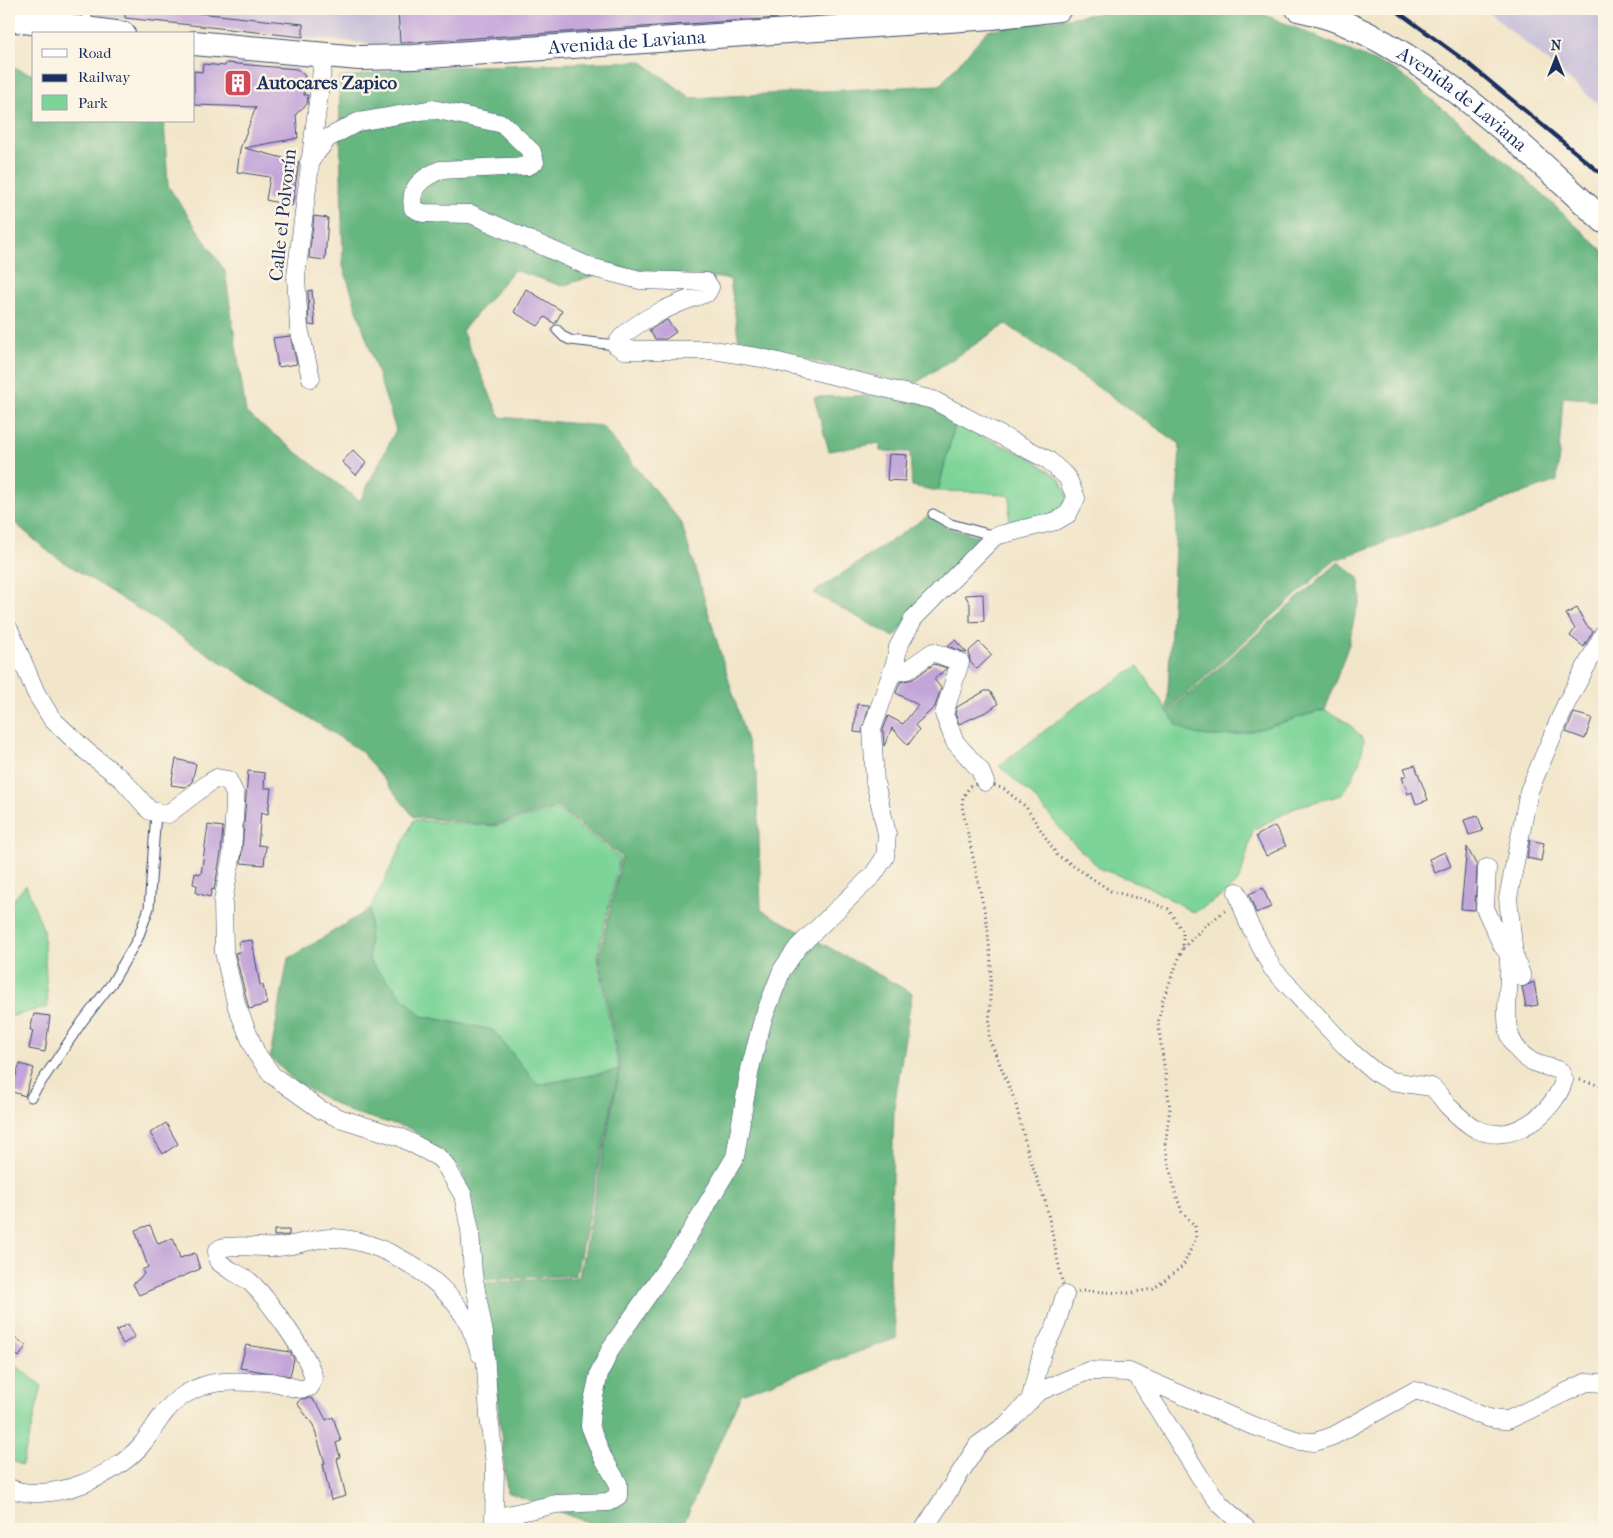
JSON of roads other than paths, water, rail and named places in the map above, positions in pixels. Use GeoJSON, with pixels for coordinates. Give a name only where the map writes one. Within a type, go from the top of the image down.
{"type":"FeatureCollection","features":[{"type":"Feature","properties":{"kind":"street","name":"Avenida de Laviana"},"geometry":{"type":"LineString","coordinates":[[195,43],[360,58],[414,57],[992,17],[1059,9]]}},
{"type":"Feature","properties":{"kind":"street","name":"Avenida de Laviana"},"geometry":{"type":"LineString","coordinates":[[1298,9],[1358,29],[1411,59],[1478,108],[1604,221]]}},
{"type":"Feature","properties":{"kind":"street"},"geometry":{"type":"LineString","coordinates":[[9,19],[63,17],[87,19],[118,32]]}},
{"type":"Feature","properties":{"kind":"street","name":"Calle el Polvorín"},"geometry":{"type":"LineString","coordinates":[[311,378],[299,328],[296,276],[308,162],[324,54]]}},
{"type":"Feature","properties":{"kind":"street"},"geometry":{"type":"LineString","coordinates":[[9,630],[36,693],[47,713],[86,751],[123,780],[150,811],[168,814],[217,778],[228,780],[236,794],[232,854],[223,901],[222,931],[224,952],[231,983],[247,1035],[260,1059],[272,1075],[306,1100],[340,1118],[412,1142],[438,1157],[444,1163],[463,1195],[473,1274],[484,1333],[495,1465],[494,1524],[556,1504],[608,1502],[618,1496],[618,1483],[602,1456],[590,1426],[590,1410],[599,1374],[611,1348],[684,1243],[735,1157],[750,1069],[763,1019],[782,970],[798,947],[872,875],[885,857],[887,834],[877,792],[872,743],[873,722],[892,673],[898,647],[914,618],[995,536],[1056,521],[1068,514],[1076,498],[1067,477],[1048,460],[933,400],[762,358],[713,350],[624,350],[616,345],[620,338],[656,314],[685,300],[707,293],[710,287],[706,282],[640,280],[599,269],[471,214],[423,213],[413,208],[411,198],[416,185],[427,176],[440,170],[528,166],[535,162],[532,152],[504,124],[433,109],[358,122],[328,138],[308,162]]}},
{"type":"Feature","properties":{"kind":"street"},"geometry":{"type":"LineString","coordinates":[[1239,898],[1272,968],[1349,1050],[1371,1069],[1391,1081],[1407,1085],[1419,1084],[1436,1090],[1448,1106],[1475,1128],[1503,1132],[1524,1128],[1554,1098],[1562,1086],[1563,1075],[1560,1071],[1528,1059],[1509,1032],[1506,1003],[1511,954],[1508,898],[1529,791],[1566,704],[1604,633]]}},
{"type":"Feature","properties":{"kind":"street"},"geometry":{"type":"LineString","coordinates":[[892,673],[907,670],[933,652],[960,662],[944,714],[954,742],[980,770],[985,782]]}},
{"type":"Feature","properties":{"kind":"street"},"geometry":{"type":"LineString","coordinates":[[1487,868],[1487,914],[1511,954],[1522,977]]}},
{"type":"Feature","properties":{"kind":"street"},"geometry":{"type":"LineString","coordinates":[[9,1488],[52,1491],[77,1485],[112,1471],[127,1460],[143,1444],[161,1416],[178,1399],[213,1382],[266,1382],[300,1390],[310,1387],[313,1378],[311,1369],[265,1296],[250,1282],[218,1260],[217,1252],[227,1246],[280,1247],[334,1238],[358,1242],[391,1255],[431,1279],[457,1306],[474,1337],[487,1380]]}},
{"type":"Feature","properties":{"kind":"street"},"geometry":{"type":"LineString","coordinates":[[1030,1401],[1042,1352],[1056,1325],[1065,1295]]}},
{"type":"Feature","properties":{"kind":"street"},"geometry":{"type":"LineString","coordinates":[[924,1529],[978,1445],[1006,1425],[1038,1392],[1088,1371],[1129,1372],[1251,1425],[1300,1441],[1315,1442],[1333,1436],[1414,1391],[1447,1398],[1498,1421],[1508,1420],[1587,1382],[1604,1383]]}},
{"type":"Feature","properties":{"kind":"street"},"geometry":{"type":"LineString","coordinates":[[1138,1377],[1202,1480],[1220,1504],[1247,1529]]}},
{"type":"Feature","properties":{"kind":"lane"},"geometry":{"type":"LineString","coordinates":[[1325,9],[1358,29]]}},
{"type":"Feature","properties":{"kind":"lane"},"geometry":{"type":"LineString","coordinates":[[558,330],[564,337],[570,340],[616,345]]}},
{"type":"Feature","properties":{"kind":"lane"},"geometry":{"type":"LineString","coordinates":[[933,514],[951,524],[995,536]]}},
{"type":"Feature","properties":{"kind":"lane"},"geometry":{"type":"LineString","coordinates":[[31,1097],[82,1022],[112,983],[143,928],[150,899],[150,870],[156,813]]}},
{"type":"Feature","properties":{"kind":"railway"},"geometry":{"type":"LineString","coordinates":[[1394,9],[1464,60],[1604,176]]}},
{"type":"Feature","properties":{"kind":"place","name":"Autocares Zapico"},"geometry":{"type":"Point","coordinates":[238,83]}}]}
